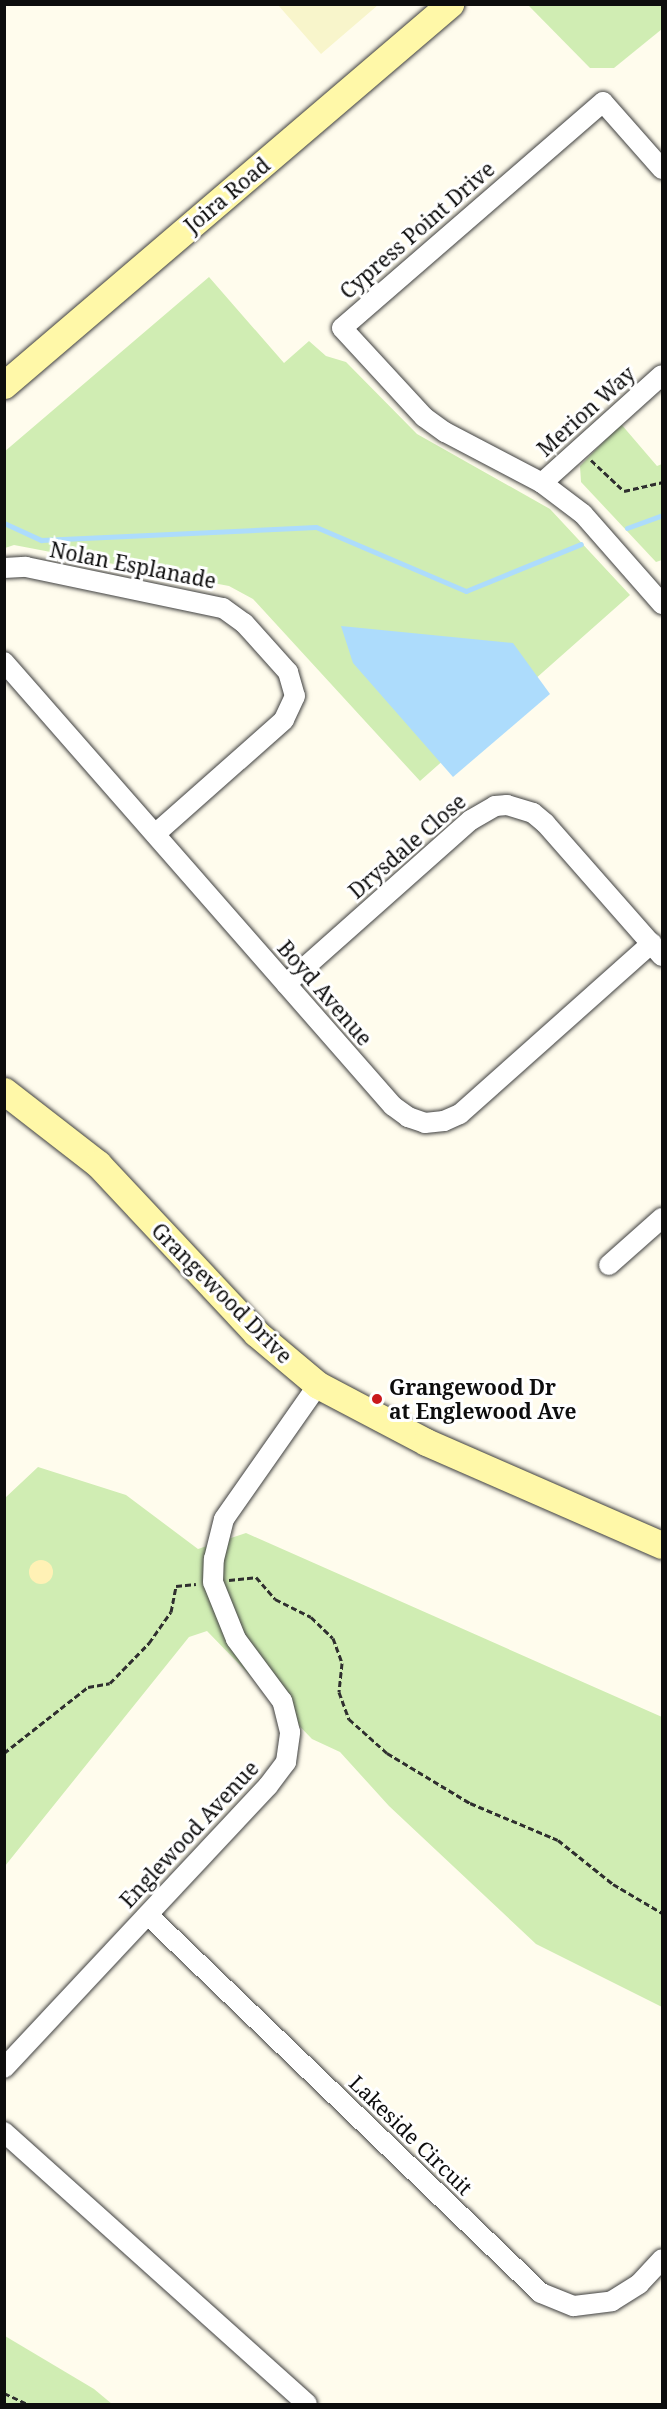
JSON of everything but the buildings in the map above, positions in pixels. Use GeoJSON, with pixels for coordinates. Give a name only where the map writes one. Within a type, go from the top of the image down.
{"type":"FeatureCollection","features":[{"type":"Feature","properties":{"kind":"street","name":"Joira Road"},"geometry":{"type":"LineString","coordinates":[[4,385],[450,4]]}},
{"type":"Feature","properties":{"kind":"street","name":"Cypress Point Drive"},"geometry":{"type":"LineString","coordinates":[[663,169],[603,102],[342,328],[424,417],[542,483],[583,514],[663,604]]}},
{"type":"Feature","properties":{"kind":"street","name":"Merion Way"},"geometry":{"type":"LineString","coordinates":[[542,483],[663,375]]}},
{"type":"Feature","properties":{"kind":"street","name":"Nolan Esplanade"},"geometry":{"type":"LineString","coordinates":[[4,568],[26,567],[223,608],[244,623],[288,672],[295,696],[284,720],[155,834]]}},
{"type":"Feature","properties":{"kind":"street","name":"Boyd Avenue"},"geometry":{"type":"LineString","coordinates":[[4,662],[393,1106],[426,1123],[444,1121],[460,1114],[657,949]]}},
{"type":"Feature","properties":{"kind":"street","name":"Drysdale Close"},"geometry":{"type":"LineString","coordinates":[[286,984],[471,820],[495,806],[520,807],[545,823],[657,949]]}},
{"type":"Feature","properties":{"kind":"street","name":"Grangewood Drive"},"geometry":{"type":"LineString","coordinates":[[4,1091],[98,1164],[249,1326],[318,1385],[426,1442],[663,1545]]}},
{"type":"Feature","properties":{"kind":"street"},"geometry":{"type":"LineString","coordinates":[[609,1265],[663,1218]]}},
{"type":"Feature","properties":{"kind":"street","name":"Englewood Avenue"},"geometry":{"type":"LineString","coordinates":[[4,2068],[268,1786],[286,1762],[290,1732],[282,1701],[236,1639],[213,1582],[214,1559],[224,1519],[318,1385]]}},
{"type":"Feature","properties":{"kind":"street","name":"Lakeside Circuit"},"geometry":{"type":"LineString","coordinates":[[148,1915],[541,2293],[574,2306],[612,2301],[639,2284],[663,2259]]}},
{"type":"Feature","properties":{"kind":"street"},"geometry":{"type":"LineString","coordinates":[[4,2132],[307,2404]]}},
{"type":"Feature","properties":{"kind":"path"},"geometry":{"type":"LineString","coordinates":[[580,447],[608,480],[624,491],[663,482]]}},
{"type":"Feature","properties":{"kind":"path"},"geometry":{"type":"LineString","coordinates":[[4,1753],[88,1687],[110,1683],[149,1643],[171,1612],[176,1586],[256,1577],[276,1599],[311,1617],[333,1638],[342,1662],[339,1692],[349,1719],[387,1753],[470,1803],[558,1840],[613,1884],[663,1913]]}},
{"type":"Feature","properties":{"kind":"path"},"geometry":{"type":"LineString","coordinates":[[4,2393],[28,2404]]}},
{"type":"Feature","properties":{"kind":"shaded area"},"geometry":{"type":"Polygon","coordinates":[[[278,5],[378,5],[321,54],[278,5]]]}},
{"type":"Feature","properties":{"kind":"green space"},"geometry":{"type":"Polygon","coordinates":[[[528,5],[662,5],[662,29],[614,68],[590,68],[528,5]]]}},
{"type":"Feature","properties":{"kind":"green space"},"geometry":{"type":"Polygon","coordinates":[[[209,277],[284,363],[309,341],[326,356],[346,362],[417,434],[550,509],[630,595],[420,781],[253,599],[229,586],[14,545],[5,548],[4,452],[209,277]]]}},
{"type":"Feature","properties":{"kind":"green space"},"geometry":{"type":"Polygon","coordinates":[[[621,424],[657,466],[662,464],[662,560],[656,562],[581,482],[580,466],[621,424]]]}},
{"type":"Feature","properties":{"kind":"green space"},"geometry":{"type":"Polygon","coordinates":[[[38,1467],[126,1495],[198,1549],[246,1533],[662,1717],[662,2007],[536,1944],[389,1806],[340,1752],[312,1739],[207,1631],[189,1637],[5,1866],[5,1498],[38,1467]]]}},
{"type":"Feature","properties":{"kind":"green space"},"geometry":{"type":"Polygon","coordinates":[[[5,2336],[94,2389],[112,2404],[5,2404],[5,2336]]]}},
{"type":"Feature","properties":{"kind":"sand"},"geometry":{"type":"Polygon","coordinates":[[[41,1560],[50,1563],[53,1572],[50,1581],[41,1584],[32,1581],[29,1572],[32,1563],[41,1560]]]}},
{"type":"Feature","properties":{"kind":"water"},"geometry":{"type":"Polygon","coordinates":[[[341,626],[513,643],[550,694],[453,777],[353,663],[341,626]]]}},
{"type":"Feature","properties":{"kind":"waterway"},"geometry":{"type":"LineString","coordinates":[[627,528],[662,515]]}},
{"type":"Feature","properties":{"kind":"waterway"},"geometry":{"type":"LineString","coordinates":[[4,523],[41,540],[316,527],[466,591],[581,544]]}},
{"type":"Feature","properties":{"kind":"place","name":"Grangewood Dr at Englewood Ave"},"geometry":{"type":"Point","coordinates":[377,1399]}}]}
